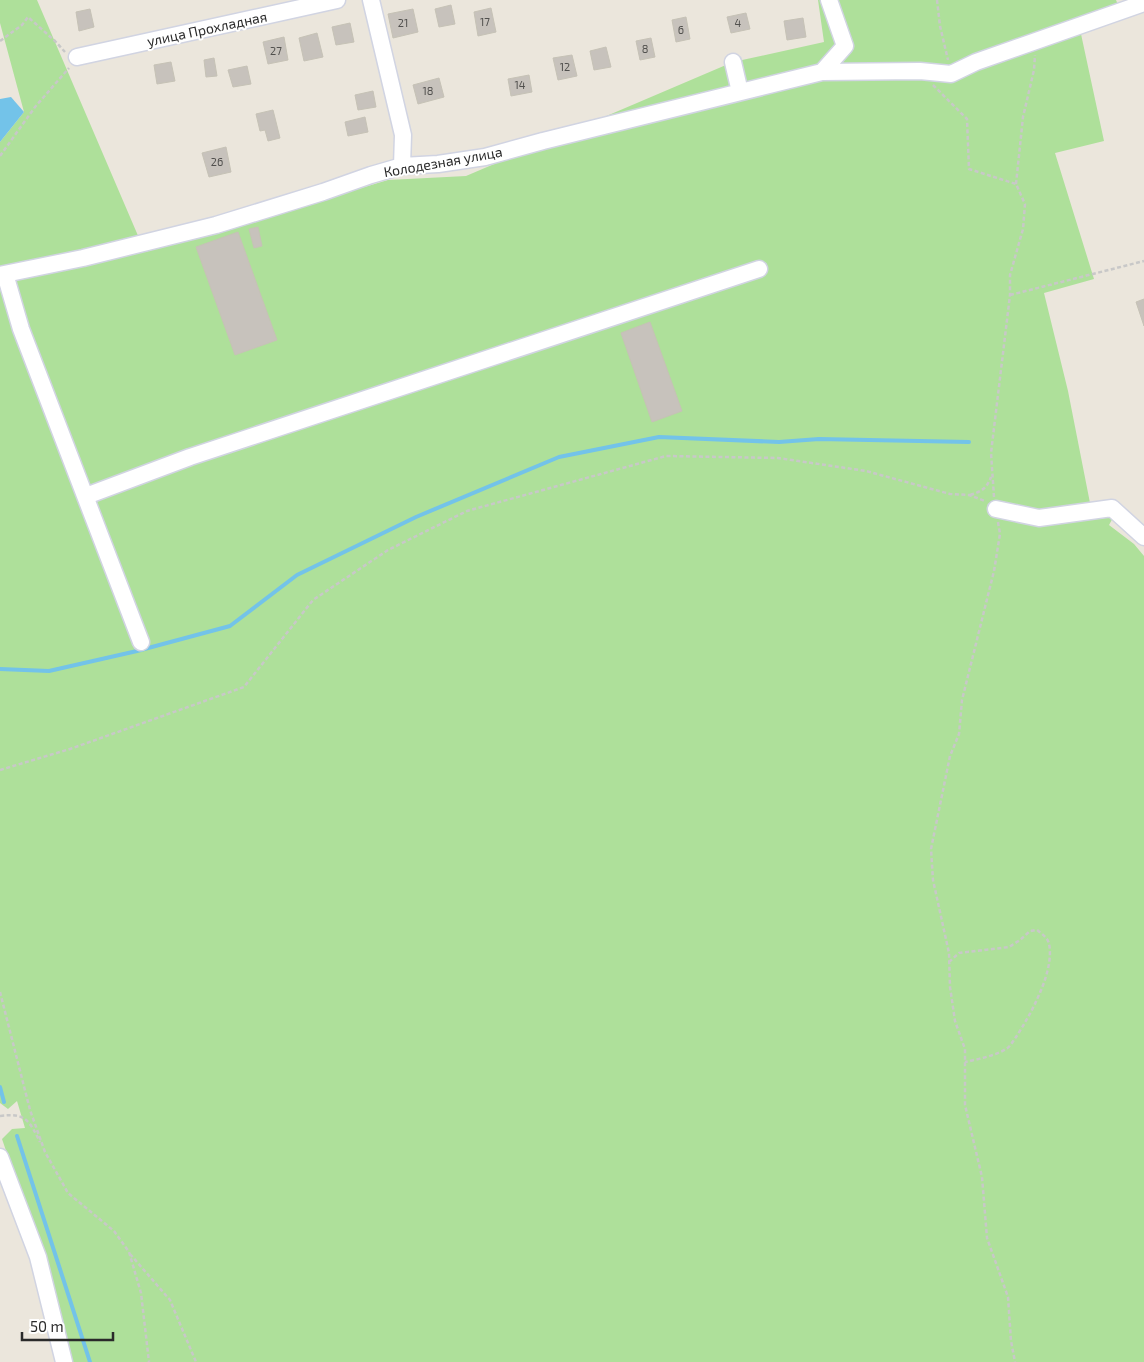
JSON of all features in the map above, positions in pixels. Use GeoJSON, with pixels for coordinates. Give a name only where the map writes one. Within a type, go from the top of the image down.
{"type":"FeatureCollection","features":[{"type":"Feature","properties":{"kind":"street","name":"улица Прохладная"},"geometry":{"type":"LineString","coordinates":[[77,57],[337,0]]}},
{"type":"Feature","properties":{"kind":"street"},"geometry":{"type":"LineString","coordinates":[[371,0],[403,135],[402,166]]}},
{"type":"Feature","properties":{"kind":"street"},"geometry":{"type":"LineString","coordinates":[[822,72],[845,46],[829,0]]}},
{"type":"Feature","properties":{"kind":"street"},"geometry":{"type":"LineString","coordinates":[[951,74],[976,62],[1144,3]]}},
{"type":"Feature","properties":{"kind":"street"},"geometry":{"type":"LineString","coordinates":[[733,62],[740,92]]}},
{"type":"Feature","properties":{"kind":"street","name":"Колодезная улица"},"geometry":{"type":"LineString","coordinates":[[2,274],[83,258],[216,225],[402,166],[438,164],[485,157],[822,72],[920,71],[951,74]]}},
{"type":"Feature","properties":{"kind":"street"},"geometry":{"type":"LineString","coordinates":[[86,496],[190,457],[759,269]]}},
{"type":"Feature","properties":{"kind":"street"},"geometry":{"type":"LineString","coordinates":[[2,274],[21,329],[141,642]]}},
{"type":"Feature","properties":{"kind":"street"},"geometry":{"type":"LineString","coordinates":[[996,509],[1039,518],[1112,508],[1144,537]]}},
{"type":"Feature","properties":{"kind":"street"},"geometry":{"type":"LineString","coordinates":[[0,1156],[38,1257],[64,1362]]}},
{"type":"Feature","properties":{"kind":"path"},"geometry":{"type":"LineString","coordinates":[[937,0],[940,26],[951,74]]}},
{"type":"Feature","properties":{"kind":"path"},"geometry":{"type":"LineString","coordinates":[[0,41],[22,25],[28,17],[55,41],[71,59],[77,57]]}},
{"type":"Feature","properties":{"kind":"path"},"geometry":{"type":"LineString","coordinates":[[1015,1362],[1011,1341],[1008,1297],[987,1238],[982,1177],[965,1105],[965,1050],[955,1021],[950,987],[949,953],[933,880],[931,849],[950,756],[958,734],[962,700],[994,571],[1000,534],[991,453],[1010,295],[1010,275],[1022,229],[1025,204],[1016,184],[1024,118],[1034,70],[1036,41]]}},
{"type":"Feature","properties":{"kind":"path"},"geometry":{"type":"LineString","coordinates":[[0,156],[35,107],[77,57]]}},
{"type":"Feature","properties":{"kind":"path"},"geometry":{"type":"LineString","coordinates":[[920,71],[967,119],[969,169],[1016,184]]}},
{"type":"Feature","properties":{"kind":"path"},"geometry":{"type":"LineString","coordinates":[[1010,295],[1144,261]]}},
{"type":"Feature","properties":{"kind":"path"},"geometry":{"type":"LineString","coordinates":[[0,770],[70,750],[244,687],[313,600],[388,550],[467,511],[666,456],[778,458],[866,471],[950,494],[969,495],[986,488],[992,473]]}},
{"type":"Feature","properties":{"kind":"path"},"geometry":{"type":"LineString","coordinates":[[969,495],[991,504],[996,509]]}},
{"type":"Feature","properties":{"kind":"path"},"geometry":{"type":"LineString","coordinates":[[949,962],[959,953],[1010,946],[1030,931],[1037,930],[1049,943],[1050,957],[1043,989],[1024,1026],[1008,1049],[985,1058],[965,1062]]}},
{"type":"Feature","properties":{"kind":"path"},"geometry":{"type":"LineString","coordinates":[[0,992],[30,1110],[45,1152]]}},
{"type":"Feature","properties":{"kind":"path"},"geometry":{"type":"LineString","coordinates":[[0,1116],[10,1114],[30,1123],[68,1193],[114,1231],[129,1252],[170,1300],[196,1362]]}},
{"type":"Feature","properties":{"kind":"path"},"geometry":{"type":"LineString","coordinates":[[129,1252],[142,1293],[148,1362]]}},
{"type":"Feature","properties":{"kind":"green space"},"geometry":{"type":"Polygon","coordinates":[[[0,0],[37,0],[145,252],[388,180],[466,176],[733,62],[824,42],[818,0],[1116,0],[1119,7],[1077,23],[1104,141],[1055,153],[1094,279],[1044,293],[1068,391],[1090,503],[1114,516],[1109,525],[1134,544],[1144,556],[1144,1362],[72,1362],[47,1270],[2,1139],[12,1129],[25,1128],[17,1101],[8,1109],[0,1103],[0,142],[24,112],[0,23],[0,0]]]}},
{"type":"Feature","properties":{"kind":"water"},"geometry":{"type":"Polygon","coordinates":[[[11,97],[24,112],[0,142],[0,99],[11,97]]]}},
{"type":"Feature","properties":{"kind":"building"},"geometry":{"type":"Polygon","coordinates":[[[451,5],[455,24],[439,27],[435,9],[451,5]]]}},
{"type":"Feature","properties":{"kind":"building"},"geometry":{"type":"Polygon","coordinates":[[[491,8],[496,32],[478,36],[474,12],[491,8]]]}},
{"type":"Feature","properties":{"kind":"building"},"geometry":{"type":"Polygon","coordinates":[[[90,9],[94,27],[79,31],[76,12],[90,9]]]}},
{"type":"Feature","properties":{"kind":"building"},"geometry":{"type":"Polygon","coordinates":[[[413,9],[418,32],[393,38],[388,14],[413,9]]]}},
{"type":"Feature","properties":{"kind":"building"},"geometry":{"type":"Polygon","coordinates":[[[746,13],[750,29],[731,33],[727,17],[746,13]]]}},
{"type":"Feature","properties":{"kind":"building"},"geometry":{"type":"Polygon","coordinates":[[[686,17],[690,39],[676,42],[672,20],[686,17]]]}},
{"type":"Feature","properties":{"kind":"building"},"geometry":{"type":"Polygon","coordinates":[[[803,18],[806,37],[787,40],[784,21],[803,18]]]}},
{"type":"Feature","properties":{"kind":"building"},"geometry":{"type":"Polygon","coordinates":[[[350,23],[354,42],[336,45],[332,27],[350,23]]]}},
{"type":"Feature","properties":{"kind":"building"},"geometry":{"type":"Polygon","coordinates":[[[317,33],[323,57],[304,61],[299,38],[317,33]]]}},
{"type":"Feature","properties":{"kind":"building"},"geometry":{"type":"Polygon","coordinates":[[[284,37],[288,60],[268,64],[263,42],[284,37]]]}},
{"type":"Feature","properties":{"kind":"building"},"geometry":{"type":"Polygon","coordinates":[[[651,38],[655,57],[640,60],[636,41],[651,38]]]}},
{"type":"Feature","properties":{"kind":"building"},"geometry":{"type":"Polygon","coordinates":[[[606,47],[611,67],[594,70],[590,51],[606,47]]]}},
{"type":"Feature","properties":{"kind":"building"},"geometry":{"type":"Polygon","coordinates":[[[572,55],[577,76],[558,80],[553,58],[572,55]]]}},
{"type":"Feature","properties":{"kind":"building"},"geometry":{"type":"Polygon","coordinates":[[[214,58],[217,76],[206,77],[204,60],[214,58]]]}},
{"type":"Feature","properties":{"kind":"building"},"geometry":{"type":"Polygon","coordinates":[[[171,62],[175,81],[157,84],[154,65],[171,62]]]}},
{"type":"Feature","properties":{"kind":"building"},"geometry":{"type":"Polygon","coordinates":[[[247,66],[251,84],[233,87],[228,70],[247,66]]]}},
{"type":"Feature","properties":{"kind":"building"},"geometry":{"type":"Polygon","coordinates":[[[529,75],[532,92],[511,96],[508,79],[529,75]]]}},
{"type":"Feature","properties":{"kind":"building"},"geometry":{"type":"Polygon","coordinates":[[[439,78],[444,97],[418,104],[413,85],[439,78]]]}},
{"type":"Feature","properties":{"kind":"building"},"geometry":{"type":"Polygon","coordinates":[[[373,91],[376,107],[358,110],[355,95],[373,91]]]}},
{"type":"Feature","properties":{"kind":"building"},"geometry":{"type":"Polygon","coordinates":[[[273,110],[280,138],[268,141],[265,130],[260,131],[256,114],[273,110]]]}},
{"type":"Feature","properties":{"kind":"building"},"geometry":{"type":"Polygon","coordinates":[[[365,117],[368,132],[348,136],[345,122],[365,117]]]}},
{"type":"Feature","properties":{"kind":"building"},"geometry":{"type":"Polygon","coordinates":[[[226,147],[231,172],[209,177],[202,153],[226,147]]]}},
{"type":"Feature","properties":{"kind":"building"},"geometry":{"type":"Polygon","coordinates":[[[258,227],[262,246],[254,248],[249,229],[258,227]]]}},
{"type":"Feature","properties":{"kind":"building"},"geometry":{"type":"Polygon","coordinates":[[[238,232],[277,340],[235,355],[196,247],[238,232]]]}},
{"type":"Feature","properties":{"kind":"building"},"geometry":{"type":"Polygon","coordinates":[[[1144,299],[1144,326],[1136,302],[1144,299]]]}},
{"type":"Feature","properties":{"kind":"building"},"geometry":{"type":"Polygon","coordinates":[[[650,322],[682,411],[652,422],[621,333],[650,322]]]}},
{"type":"Feature","properties":{"kind":"waterway"},"geometry":{"type":"LineString","coordinates":[[0,669],[49,671],[137,651],[230,626],[297,575],[416,517],[559,457],[659,437],[779,442],[819,439],[969,442]]}},
{"type":"Feature","properties":{"kind":"waterway"},"geometry":{"type":"LineString","coordinates":[[0,1087],[4,1102]]}},
{"type":"Feature","properties":{"kind":"waterway"},"geometry":{"type":"LineString","coordinates":[[17,1136],[90,1362]]}}]}
